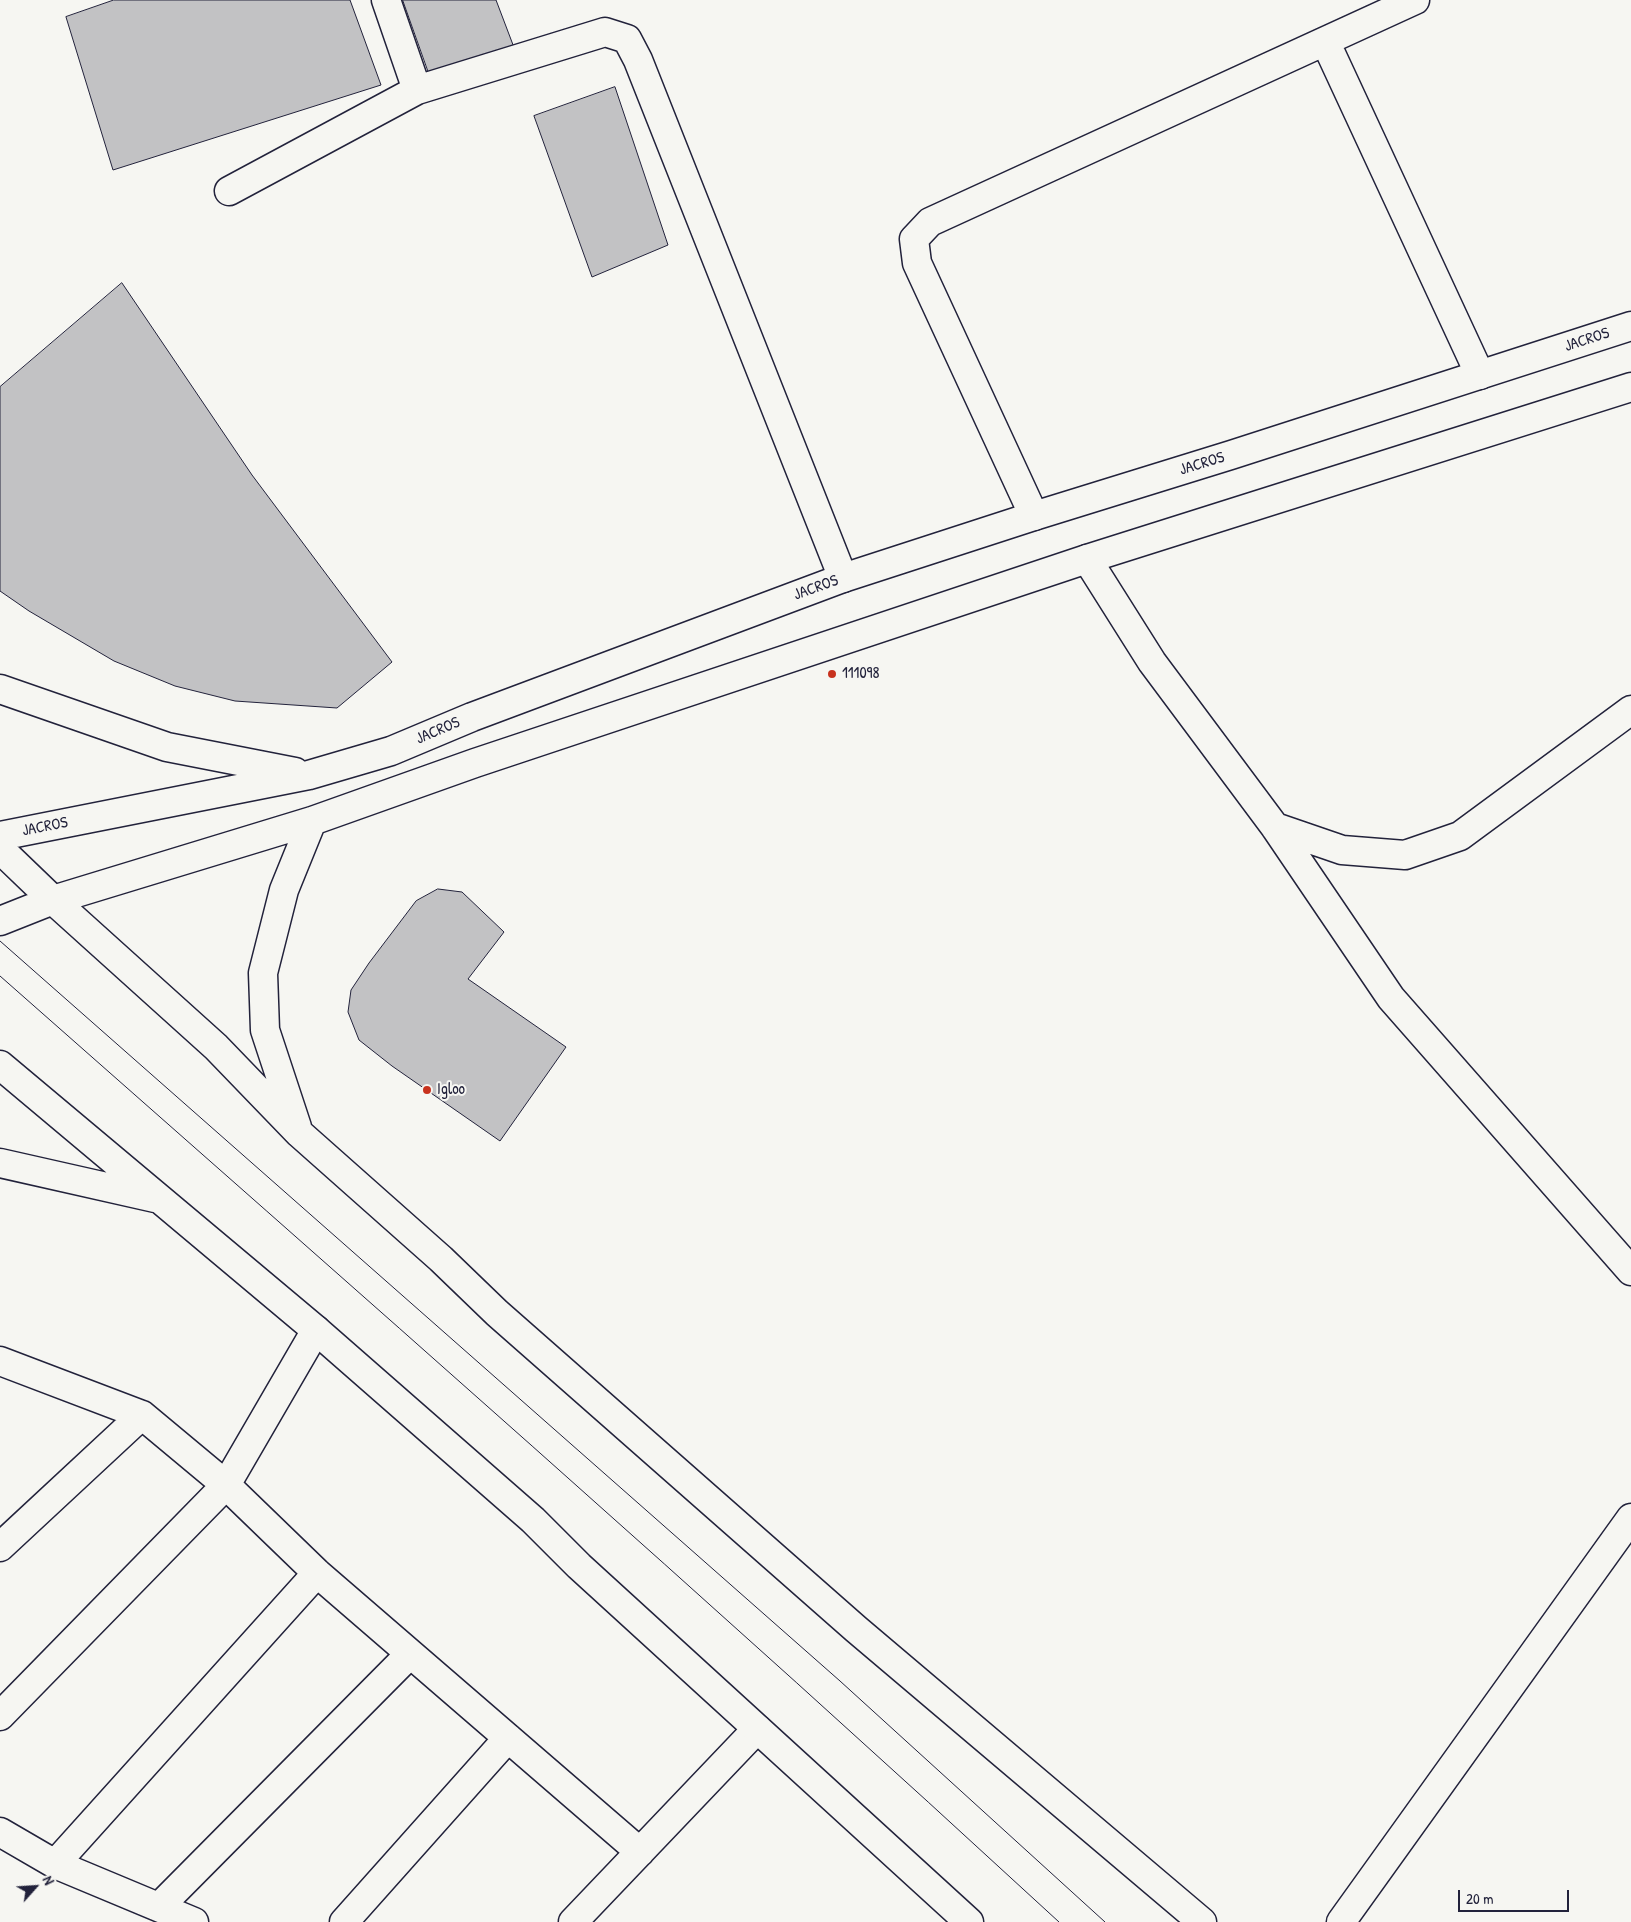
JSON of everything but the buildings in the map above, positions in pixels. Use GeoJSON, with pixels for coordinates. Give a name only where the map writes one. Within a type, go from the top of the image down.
{"type":"FeatureCollection","features":[{"type":"Feature","properties":{"kind":"main road"},"geometry":{"type":"LineString","coordinates":[[386,0],[417,90]]}},
{"type":"Feature","properties":{"kind":"main road"},"geometry":{"type":"LineString","coordinates":[[1034,516],[917,263],[914,239],[930,222],[1415,0]]}},
{"type":"Feature","properties":{"kind":"main road"},"geometry":{"type":"LineString","coordinates":[[230,191],[417,90],[605,32],[628,39],[638,60],[843,578]]}},
{"type":"Feature","properties":{"kind":"main road"},"geometry":{"type":"LineString","coordinates":[[1326,42],[1480,375]]}},
{"type":"Feature","properties":{"kind":"main road","name":"JACROS"},"geometry":{"type":"LineString","coordinates":[[0,836],[309,775],[390,751],[472,717],[843,578],[1631,326]]}},
{"type":"Feature","properties":{"kind":"main road"},"geometry":{"type":"LineString","coordinates":[[0,921],[53,900],[312,821],[475,763],[1087,559],[1631,386]]}},
{"type":"Feature","properties":{"kind":"main road"},"geometry":{"type":"LineString","coordinates":[[1087,559],[1152,662],[1275,827],[1391,998],[1631,1271]]}},
{"type":"Feature","properties":{"kind":"main road"},"geometry":{"type":"LineString","coordinates":[[0,690],[167,747],[309,775]]}},
{"type":"Feature","properties":{"kind":"main road"},"geometry":{"type":"LineString","coordinates":[[1275,827],[1342,850],[1406,856],[1460,836],[1631,710]]}},
{"type":"Feature","properties":{"kind":"main road"},"geometry":{"type":"LineString","coordinates":[[299,1133],[265,1030],[263,973],[284,890],[312,821]]}},
{"type":"Feature","properties":{"kind":"main road"},"geometry":{"type":"LineString","coordinates":[[0,849],[53,900],[216,1047],[299,1133],[441,1259],[512,1326],[849,1622],[1202,1922]]}},
{"type":"Feature","properties":{"kind":"main road"},"geometry":{"type":"LineString","coordinates":[[0,1065],[316,1330],[533,1520],[579,1566],[969,1922]]}},
{"type":"Feature","properties":{"kind":"main road"},"geometry":{"type":"LineString","coordinates":[[0,1163],[159,1198]]}},
{"type":"Feature","properties":{"kind":"main road"},"geometry":{"type":"LineString","coordinates":[[0,1716],[226,1485],[316,1330]]}},
{"type":"Feature","properties":{"kind":"main road"},"geometry":{"type":"LineString","coordinates":[[0,1361],[142,1415],[226,1485],[317,1573],[640,1852]]}},
{"type":"Feature","properties":{"kind":"main road"},"geometry":{"type":"LineString","coordinates":[[0,1547],[142,1415]]}},
{"type":"Feature","properties":{"kind":"main road"},"geometry":{"type":"LineString","coordinates":[[1341,1922],[1631,1518]]}},
{"type":"Feature","properties":{"kind":"main road"},"geometry":{"type":"LineString","coordinates":[[55,1864],[317,1573]]}},
{"type":"Feature","properties":{"kind":"main road"},"geometry":{"type":"LineString","coordinates":[[158,1907],[410,1654]]}},
{"type":"Feature","properties":{"kind":"main road"},"geometry":{"type":"LineString","coordinates":[[573,1922],[757,1729]]}},
{"type":"Feature","properties":{"kind":"main road"},"geometry":{"type":"LineString","coordinates":[[344,1922],[508,1738]]}},
{"type":"Feature","properties":{"kind":"main road"},"geometry":{"type":"LineString","coordinates":[[0,1832],[55,1864],[194,1922]]}},
{"type":"Feature","properties":{"kind":"tram line"},"geometry":{"type":"LineString","coordinates":[[0,941],[840,1681],[1105,1922]]}},
{"type":"Feature","properties":{"kind":"tram line"},"geometry":{"type":"LineString","coordinates":[[0,976],[665,1564],[1059,1922]]}},
{"type":"Feature","properties":{"kind":"place","name":"111098"},"geometry":{"type":"Point","coordinates":[832,674]}},
{"type":"Feature","properties":{"kind":"place","name":"Igloo"},"geometry":{"type":"Point","coordinates":[427,1090]}}]}
